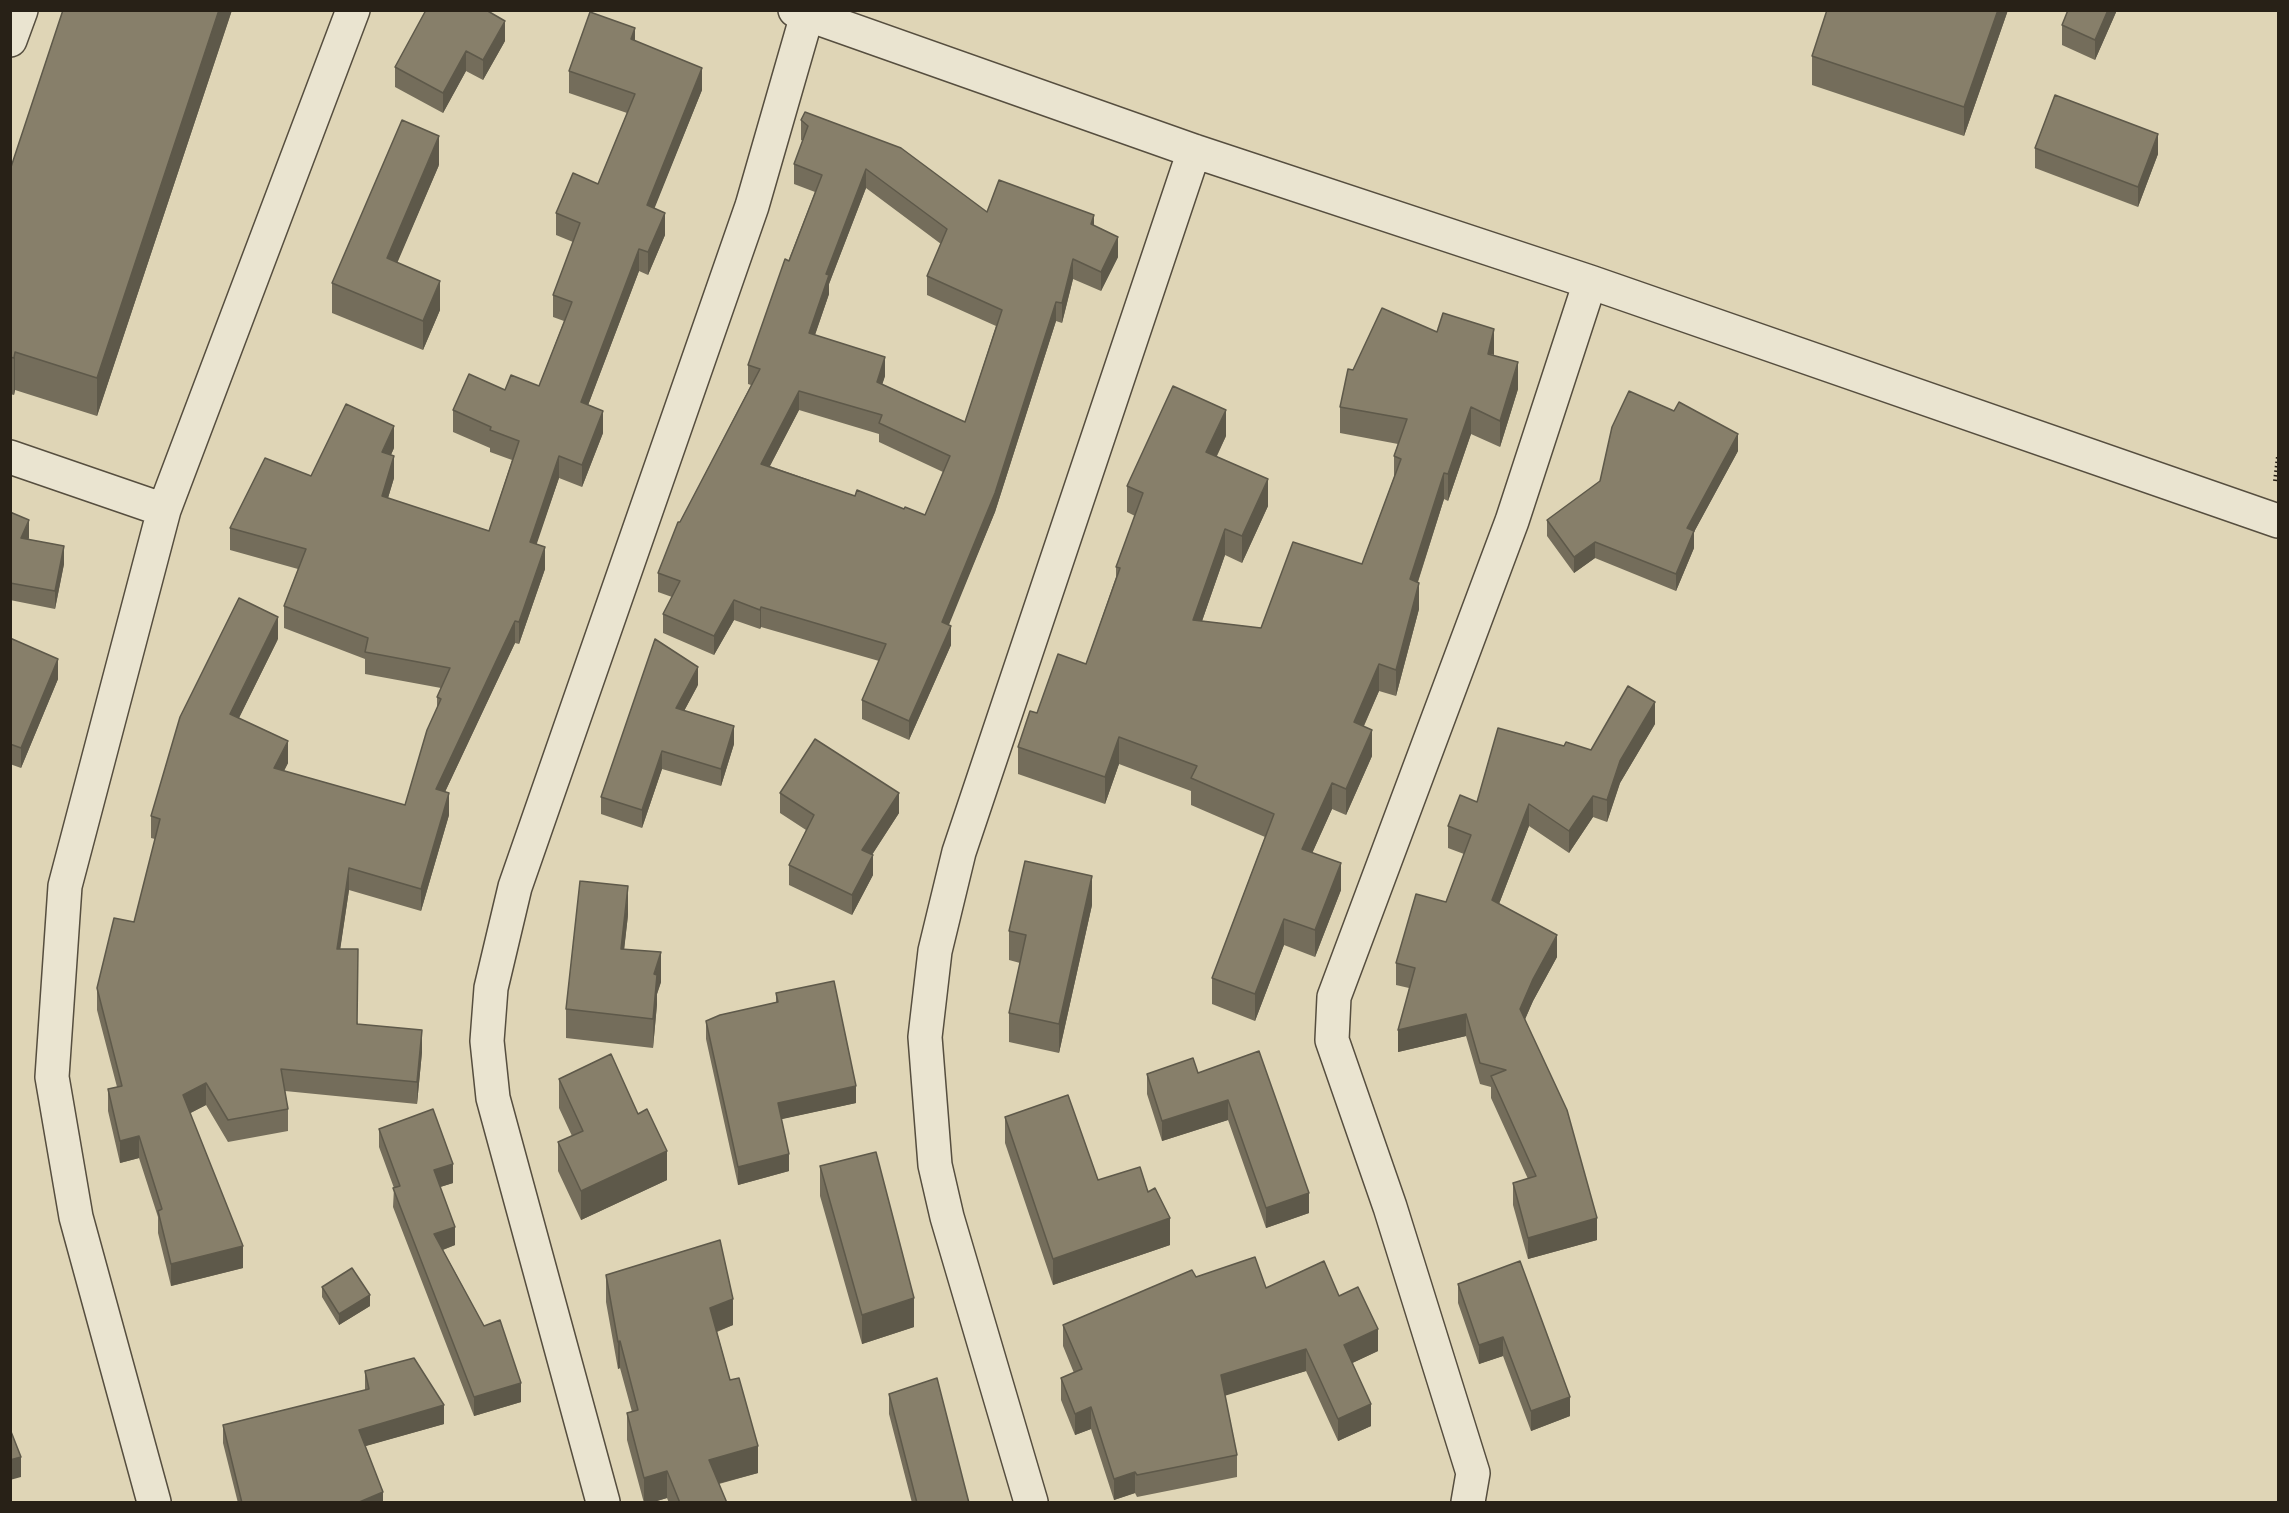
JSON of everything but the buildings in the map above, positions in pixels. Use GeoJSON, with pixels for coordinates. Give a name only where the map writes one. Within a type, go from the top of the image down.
{"type":"FeatureCollection","features":[{"type":"Feature","properties":{"kind":"street"},"geometry":{"type":"LineString","coordinates":[[10,40],[21,10]]}},
{"type":"Feature","properties":{"kind":"street"},"geometry":{"type":"LineString","coordinates":[[154,1503],[76,1217],[52,1077],[65,886],[164,510],[353,10]]}},
{"type":"Feature","properties":{"kind":"street"},"geometry":{"type":"LineString","coordinates":[[603,1503],[493,1098],[487,1041],[490,988],[515,886],[752,206],[801,13],[1194,151],[1590,282],[2278,521]]}},
{"type":"Feature","properties":{"kind":"street"},"geometry":{"type":"LineString","coordinates":[[1031,1503],[947,1217],[935,1165],[925,1037],[934,962],[958,852],[1194,151]]}},
{"type":"Feature","properties":{"kind":"street"},"geometry":{"type":"LineString","coordinates":[[1468,1503],[1473,1473],[1390,1207],[1332,1040],[1334,997],[1512,521],[1590,282]]}},
{"type":"Feature","properties":{"kind":"street"},"geometry":{"type":"LineString","coordinates":[[10,457],[164,510]]}}]}
